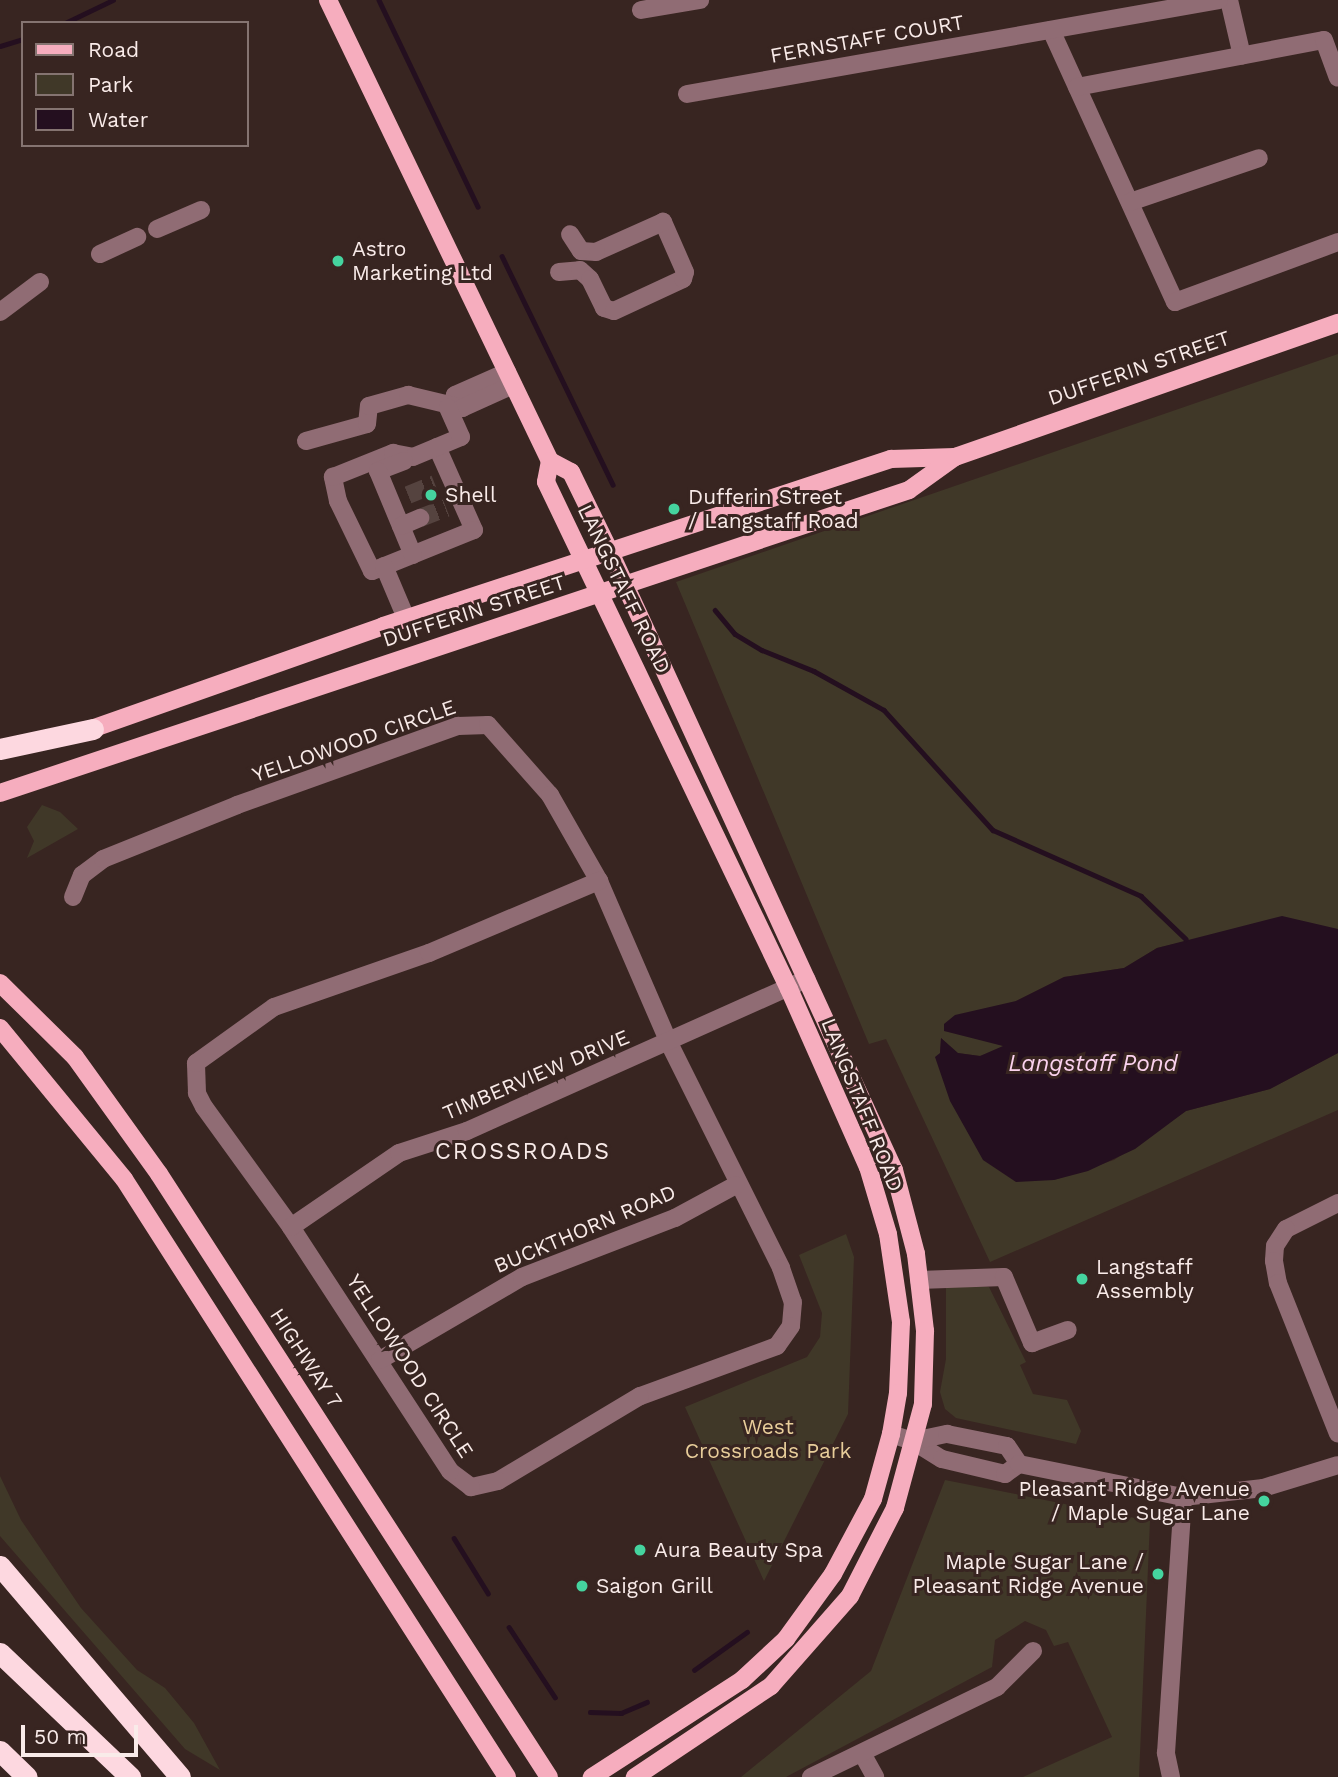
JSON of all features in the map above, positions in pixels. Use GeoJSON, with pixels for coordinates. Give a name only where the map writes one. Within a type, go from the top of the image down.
{"type":"FeatureCollection","features":[{"type":"Feature","properties":{"kind":"highway"},"geometry":{"type":"LineString","coordinates":[[0,749],[93,729]]}},
{"type":"Feature","properties":{"kind":"highway"},"geometry":{"type":"LineString","coordinates":[[0,1566],[180,1777]]}},
{"type":"Feature","properties":{"kind":"highway"},"geometry":{"type":"LineString","coordinates":[[0,1653],[130,1777]]}},
{"type":"Feature","properties":{"kind":"highway"},"geometry":{"type":"LineString","coordinates":[[0,1751],[27,1777]]}},
{"type":"Feature","properties":{"kind":"main road","name":"LANGSTAFF ROAD"},"geometry":{"type":"LineString","coordinates":[[328,0],[550,461],[570,472],[610,552],[623,586],[894,1170],[919,1280],[925,1331],[923,1393],[914,1441],[895,1508],[850,1596],[771,1686],[639,1776]]}},
{"type":"Feature","properties":{"kind":"main road","name":"DUFFERIN STREET"},"geometry":{"type":"LineString","coordinates":[[0,793],[909,490],[956,457],[1338,323]]}},
{"type":"Feature","properties":{"kind":"main road","name":"DUFFERIN STREET"},"geometry":{"type":"LineString","coordinates":[[0,760],[406,618],[891,459],[956,457]]}},
{"type":"Feature","properties":{"kind":"main road","name":"LANGSTAFF ROAD"},"geometry":{"type":"LineString","coordinates":[[550,461],[546,482],[789,989],[868,1167],[888,1234],[901,1322],[898,1393],[891,1434],[873,1499],[833,1574],[786,1639],[702,1709],[592,1777]]}},
{"type":"Feature","properties":{"kind":"main road","name":"HIGHWAY 7"},"geometry":{"type":"LineString","coordinates":[[0,984],[75,1057],[159,1174],[549,1777]]}},
{"type":"Feature","properties":{"kind":"main road"},"geometry":{"type":"LineString","coordinates":[[0,1028],[124,1179],[507,1777]]}},
{"type":"Feature","properties":{"kind":"street"},"geometry":{"type":"LineString","coordinates":[[641,10],[700,0]]}},
{"type":"Feature","properties":{"kind":"street","name":"FERNSTAFF COURT"},"geometry":{"type":"LineString","coordinates":[[687,94],[1219,0]]}},
{"type":"Feature","properties":{"kind":"street"},"geometry":{"type":"LineString","coordinates":[[1229,0],[1242,56]]}},
{"type":"Feature","properties":{"kind":"street"},"geometry":{"type":"LineString","coordinates":[[1051,30],[1175,302],[1338,242]]}},
{"type":"Feature","properties":{"kind":"street"},"geometry":{"type":"LineString","coordinates":[[1077,87],[1324,40],[1338,78]]}},
{"type":"Feature","properties":{"kind":"street"},"geometry":{"type":"LineString","coordinates":[[1129,202],[1259,158]]}},
{"type":"Feature","properties":{"kind":"street"},"geometry":{"type":"LineString","coordinates":[[157,229],[201,210]]}},
{"type":"Feature","properties":{"kind":"street"},"geometry":{"type":"LineString","coordinates":[[559,272],[580,270],[590,279],[604,308],[614,312],[683,279],[685,272],[663,222],[596,252],[581,251],[570,234]]}},
{"type":"Feature","properties":{"kind":"street"},"geometry":{"type":"LineString","coordinates":[[100,254],[138,237]]}},
{"type":"Feature","properties":{"kind":"street"},"geometry":{"type":"LineString","coordinates":[[0,312],[40,282]]}},
{"type":"Feature","properties":{"kind":"street"},"geometry":{"type":"LineString","coordinates":[[413,555],[379,471],[461,437],[450,407],[455,395],[510,378]]}},
{"type":"Feature","properties":{"kind":"street"},"geometry":{"type":"LineString","coordinates":[[306,440],[367,424],[369,406],[408,395],[450,407]]}},
{"type":"Feature","properties":{"kind":"street"},"geometry":{"type":"LineString","coordinates":[[413,457],[393,453],[333,477],[338,501],[372,571],[474,530],[454,505],[443,481],[437,447]]}},
{"type":"Feature","properties":{"kind":"street"},"geometry":{"type":"LineString","coordinates":[[391,502],[408,495]]}},
{"type":"Feature","properties":{"kind":"street"},"geometry":{"type":"LineString","coordinates":[[401,526],[420,519]]}},
{"type":"Feature","properties":{"kind":"street"},"geometry":{"type":"LineString","coordinates":[[384,566],[406,618]]}},
{"type":"Feature","properties":{"kind":"street","name":"YELLOWOOD CIRCLE"},"geometry":{"type":"LineString","coordinates":[[73,897],[82,875],[103,859],[428,735],[476,724],[488,725],[528,765],[568,821],[600,880],[669,1043],[736,1185],[781,1268],[793,1302],[788,1336],[777,1346],[640,1396],[498,1481],[471,1487],[450,1471],[291,1227],[204,1107],[197,1093],[196,1063],[274,1007],[429,953],[600,880]]}},
{"type":"Feature","properties":{"kind":"street","name":"TIMBERVIEW DRIVE"},"geometry":{"type":"LineString","coordinates":[[291,1227],[399,1153],[467,1131],[669,1043],[807,979]]}},
{"type":"Feature","properties":{"kind":"street","name":"BUCKTHORN ROAD"},"geometry":{"type":"LineString","coordinates":[[380,1360],[522,1277],[675,1218],[736,1185]]}},
{"type":"Feature","properties":{"kind":"street"},"geometry":{"type":"LineString","coordinates":[[1338,1203],[1286,1229],[1275,1246],[1275,1261],[1278,1283],[1338,1434]]}},
{"type":"Feature","properties":{"kind":"street"},"geometry":{"type":"LineString","coordinates":[[919,1280],[1004,1277],[1032,1343],[1068,1330]]}},
{"type":"Feature","properties":{"kind":"street"},"geometry":{"type":"LineString","coordinates":[[891,1434],[914,1441],[942,1459],[1005,1474],[1019,1464]]}},
{"type":"Feature","properties":{"kind":"street"},"geometry":{"type":"LineString","coordinates":[[914,1441],[947,1434],[1007,1446],[1019,1464],[1183,1497],[1263,1488],[1338,1465]]}},
{"type":"Feature","properties":{"kind":"street"},"geometry":{"type":"LineString","coordinates":[[1171,1777],[1166,1753],[1183,1497]]}},
{"type":"Feature","properties":{"kind":"street"},"geometry":{"type":"LineString","coordinates":[[811,1777],[863,1755],[998,1687],[1033,1651]]}},
{"type":"Feature","properties":{"kind":"street"},"geometry":{"type":"LineString","coordinates":[[863,1755],[875,1777]]}},
{"type":"Feature","properties":{"kind":"green space"},"geometry":{"type":"Polygon","coordinates":[[[1338,354],[1338,929],[1218,934],[1157,948],[1124,968],[1064,977],[1016,1001],[991,1042],[1004,1046],[1001,1051],[980,1056],[957,1053],[941,1038],[940,1053],[1054,1180],[1114,1160],[1186,1111],[1270,1089],[1338,1053],[1338,1110],[990,1262],[886,1039],[869,1044],[676,582],[1338,354]]]}},
{"type":"Feature","properties":{"kind":"green space"},"geometry":{"type":"Polygon","coordinates":[[[42,805],[60,812],[78,829],[27,858],[34,841],[27,827],[42,805]]]}},
{"type":"Feature","properties":{"kind":"green space","name":"West Crossroads Park"},"geometry":{"type":"Polygon","coordinates":[[[846,1234],[854,1257],[848,1414],[764,1581],[685,1407],[807,1357],[820,1337],[822,1313],[799,1255],[846,1234]]]}},
{"type":"Feature","properties":{"kind":"green space"},"geometry":{"type":"Polygon","coordinates":[[[946,1283],[989,1287],[1026,1362],[1020,1365],[1033,1394],[1067,1400],[1081,1431],[1076,1444],[956,1418],[945,1409],[940,1392],[946,1359],[946,1283]]]}},
{"type":"Feature","properties":{"kind":"green space"},"geometry":{"type":"Polygon","coordinates":[[[0,1476],[21,1520],[81,1608],[137,1670],[165,1688],[194,1723],[220,1770],[185,1749],[0,1536],[0,1476]]]}},
{"type":"Feature","properties":{"kind":"green space"},"geometry":{"type":"Polygon","coordinates":[[[945,1480],[1150,1521],[1139,1777],[1023,1777],[1112,1737],[1068,1642],[1054,1646],[1046,1630],[1025,1621],[995,1640],[992,1667],[786,1777],[741,1777],[871,1671],[945,1480]]]}},
{"type":"Feature","properties":{"kind":"water","name":"Langstaff Pond"},"geometry":{"type":"Polygon","coordinates":[[[1282,916],[1338,929],[1338,1053],[1270,1089],[1186,1111],[1135,1149],[1088,1171],[1054,1180],[1016,1182],[983,1160],[950,1101],[935,1057],[940,1053],[941,1038],[958,1053],[980,1056],[1003,1046],[944,1031],[944,1024],[955,1015],[1016,1001],[1064,977],[1124,968],[1157,948],[1282,916]]]}},
{"type":"Feature","properties":{"kind":"waterway"},"geometry":{"type":"LineString","coordinates":[[69,21],[113,0]]}},
{"type":"Feature","properties":{"kind":"waterway"},"geometry":{"type":"LineString","coordinates":[[379,0],[478,207]]}},
{"type":"Feature","properties":{"kind":"waterway"},"geometry":{"type":"LineString","coordinates":[[0,46],[21,40]]}},
{"type":"Feature","properties":{"kind":"waterway"},"geometry":{"type":"LineString","coordinates":[[502,256],[613,485]]}},
{"type":"Feature","properties":{"kind":"waterway"},"geometry":{"type":"LineString","coordinates":[[715,610],[735,634],[762,650],[814,671],[884,710],[993,830],[1141,896],[1186,939]]}},
{"type":"Feature","properties":{"kind":"waterway"},"geometry":{"type":"LineString","coordinates":[[454,1538],[488,1593]]}},
{"type":"Feature","properties":{"kind":"waterway"},"geometry":{"type":"LineString","coordinates":[[509,1627],[555,1697]]}},
{"type":"Feature","properties":{"kind":"waterway"},"geometry":{"type":"LineString","coordinates":[[694,1670],[747,1632]]}},
{"type":"Feature","properties":{"kind":"waterway"},"geometry":{"type":"LineString","coordinates":[[590,1712],[621,1713],[647,1702]]}},
{"type":"Feature","properties":{"kind":"tunnel"},"geometry":{"type":"LineString","coordinates":[[408,495],[435,484]]}},
{"type":"Feature","properties":{"kind":"tunnel"},"geometry":{"type":"LineString","coordinates":[[420,518],[446,508]]}},
{"type":"Feature","properties":{"kind":"place","name":"Astro Marketing Ltd"},"geometry":{"type":"Point","coordinates":[338,261]}},
{"type":"Feature","properties":{"kind":"place","name":"Shell"},"geometry":{"type":"Point","coordinates":[431,495]}},
{"type":"Feature","properties":{"kind":"place","name":"Dufferin Street / Langstaff Road"},"geometry":{"type":"Point","coordinates":[674,509]}},
{"type":"Feature","properties":{"kind":"place","name":"Langstaff Assembly"},"geometry":{"type":"Point","coordinates":[1082,1279]}},
{"type":"Feature","properties":{"kind":"place","name":"Pleasant Ridge Avenue / Maple Sugar Lane"},"geometry":{"type":"Point","coordinates":[1264,1501]}},
{"type":"Feature","properties":{"kind":"place","name":"Aura Beauty Spa"},"geometry":{"type":"Point","coordinates":[640,1550]}},
{"type":"Feature","properties":{"kind":"place","name":"Maple Sugar Lane / Pleasant Ridge Avenue"},"geometry":{"type":"Point","coordinates":[1158,1574]}},
{"type":"Feature","properties":{"kind":"place","name":"Saigon Grill"},"geometry":{"type":"Point","coordinates":[582,1586]}},
{"type":"Feature","properties":{"kind":"district","name":"CROSSROADS"},"geometry":{"type":"Point","coordinates":[523,1152]}}]}
